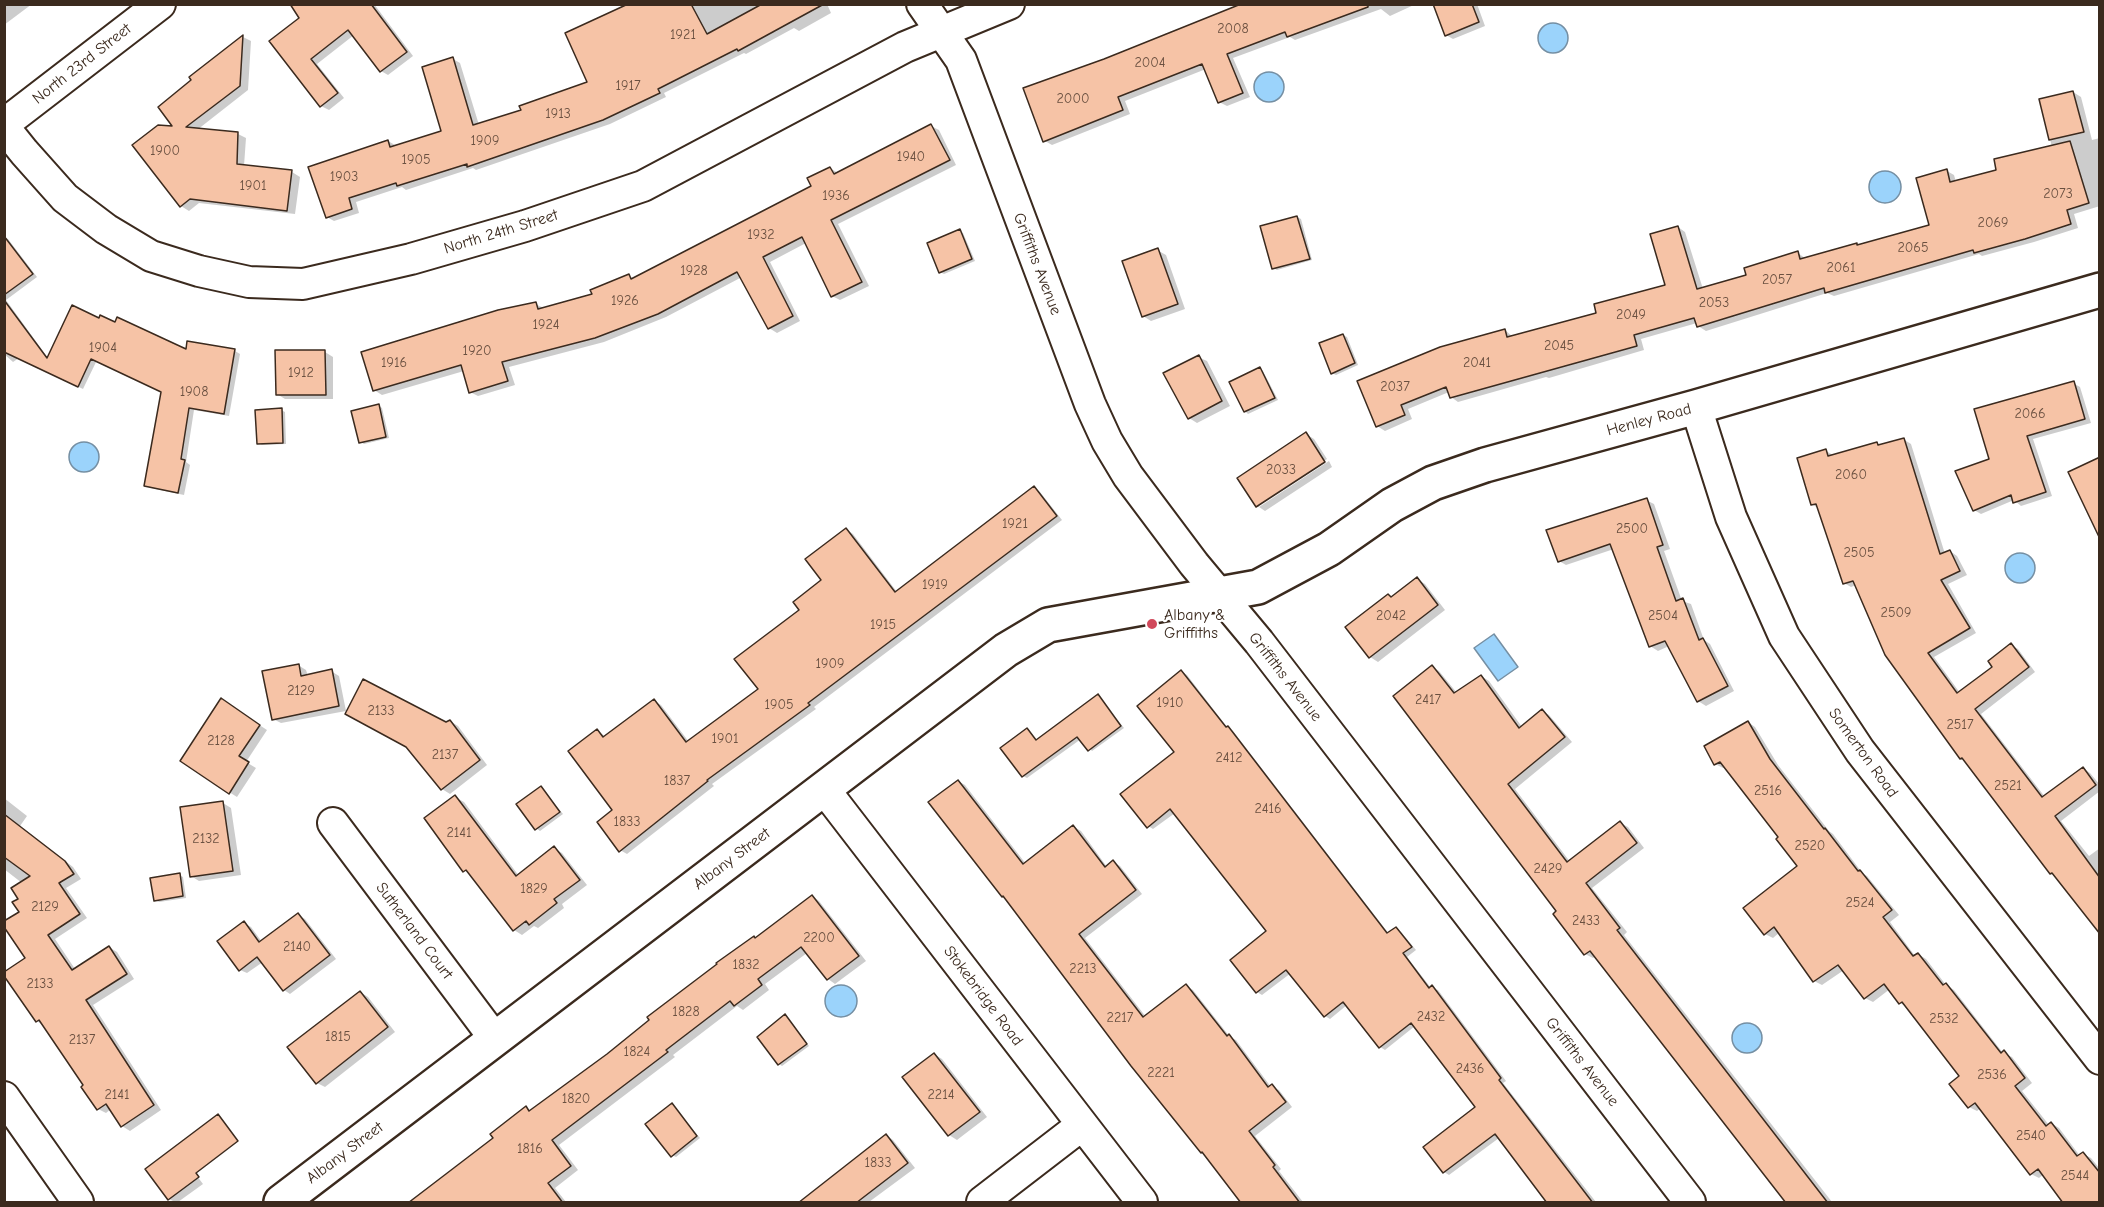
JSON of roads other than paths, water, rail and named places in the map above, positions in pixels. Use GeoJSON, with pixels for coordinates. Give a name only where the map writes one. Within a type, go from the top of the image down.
{"type":"FeatureCollection","features":[{"type":"Feature","properties":{"kind":"street","name":"North 23rd Street"},"geometry":{"type":"LineString","coordinates":[[4,125],[160,4]]}},
{"type":"Feature","properties":{"kind":"street","name":"Griffiths Avenue"},"geometry":{"type":"LineString","coordinates":[[921,4],[960,60],[1090,404],[1107,441],[1128,476],[1690,1203]]}},
{"type":"Feature","properties":{"kind":"street","name":"North 24th Street"},"geometry":{"type":"LineString","coordinates":[[4,125],[24,152],[65,198],[106,229],[151,256],[198,271],[249,282],[303,284],[422,256],[525,226],[643,186],[905,47],[1009,4]]}},
{"type":"Feature","properties":{"kind":"street","name":"Henley Road"},"geometry":{"type":"LineString","coordinates":[[1218,594],[1258,587],[1270,582],[1329,549],[1392,505],[1433,483],[1485,465],[1696,407],[2100,290]]}},
{"type":"Feature","properties":{"kind":"street","name":"Somerton Road"},"geometry":{"type":"LineString","coordinates":[[1696,407],[1731,517],[1790,645],[1860,751],[2100,1059]]}},
{"type":"Feature","properties":{"kind":"street","name":"Albany Street"},"geometry":{"type":"LineString","coordinates":[[281,1203],[1006,650],[1048,625],[1218,594]]}},
{"type":"Feature","properties":{"kind":"street","name":"Stokebridge Road"},"geometry":{"type":"LineString","coordinates":[[824,789],[1142,1203]]}},
{"type":"Feature","properties":{"kind":"street","name":"Sutherland Court"},"geometry":{"type":"LineString","coordinates":[[333,823],[495,1039]]}},
{"type":"Feature","properties":{"kind":"street"},"geometry":{"type":"LineString","coordinates":[[4,1097],[78,1203]]}},
{"type":"Feature","properties":{"kind":"street"},"geometry":{"type":"LineString","coordinates":[[982,1203],[1083,1125]]}},
{"type":"Feature","properties":{"kind":"water"},"geometry":{"type":"Polygon","coordinates":[[[1553,23],[1564,27],[1568,38],[1564,49],[1553,53],[1542,49],[1538,38],[1542,27],[1553,23]]]}},
{"type":"Feature","properties":{"kind":"water"},"geometry":{"type":"Polygon","coordinates":[[[1269,72],[1280,76],[1284,87],[1280,98],[1269,102],[1258,98],[1254,87],[1258,76],[1269,72]]]}},
{"type":"Feature","properties":{"kind":"water"},"geometry":{"type":"Polygon","coordinates":[[[1885,171],[1896,176],[1901,187],[1896,198],[1885,203],[1874,198],[1869,187],[1874,176],[1885,171]]]}},
{"type":"Feature","properties":{"kind":"water"},"geometry":{"type":"Polygon","coordinates":[[[84,442],[95,446],[99,457],[95,468],[84,472],[73,468],[69,457],[73,446],[84,442]]]}},
{"type":"Feature","properties":{"kind":"water"},"geometry":{"type":"Polygon","coordinates":[[[2020,553],[2031,557],[2035,568],[2031,579],[2020,583],[2009,579],[2005,568],[2009,557],[2020,553]]]}},
{"type":"Feature","properties":{"kind":"water"},"geometry":{"type":"Polygon","coordinates":[[[1494,634],[1518,667],[1498,681],[1474,648],[1494,634]]]}},
{"type":"Feature","properties":{"kind":"water"},"geometry":{"type":"Polygon","coordinates":[[[841,985],[852,990],[857,1001],[852,1012],[841,1017],[830,1012],[825,1001],[830,990],[841,985]]]}},
{"type":"Feature","properties":{"kind":"water"},"geometry":{"type":"Polygon","coordinates":[[[1747,1023],[1758,1027],[1762,1038],[1758,1049],[1747,1053],[1736,1049],[1732,1038],[1736,1027],[1747,1023]]]}},
{"type":"Feature","properties":{"kind":"place","name":"Albany & Griffiths"},"geometry":{"type":"Point","coordinates":[1152,624]}}]}
